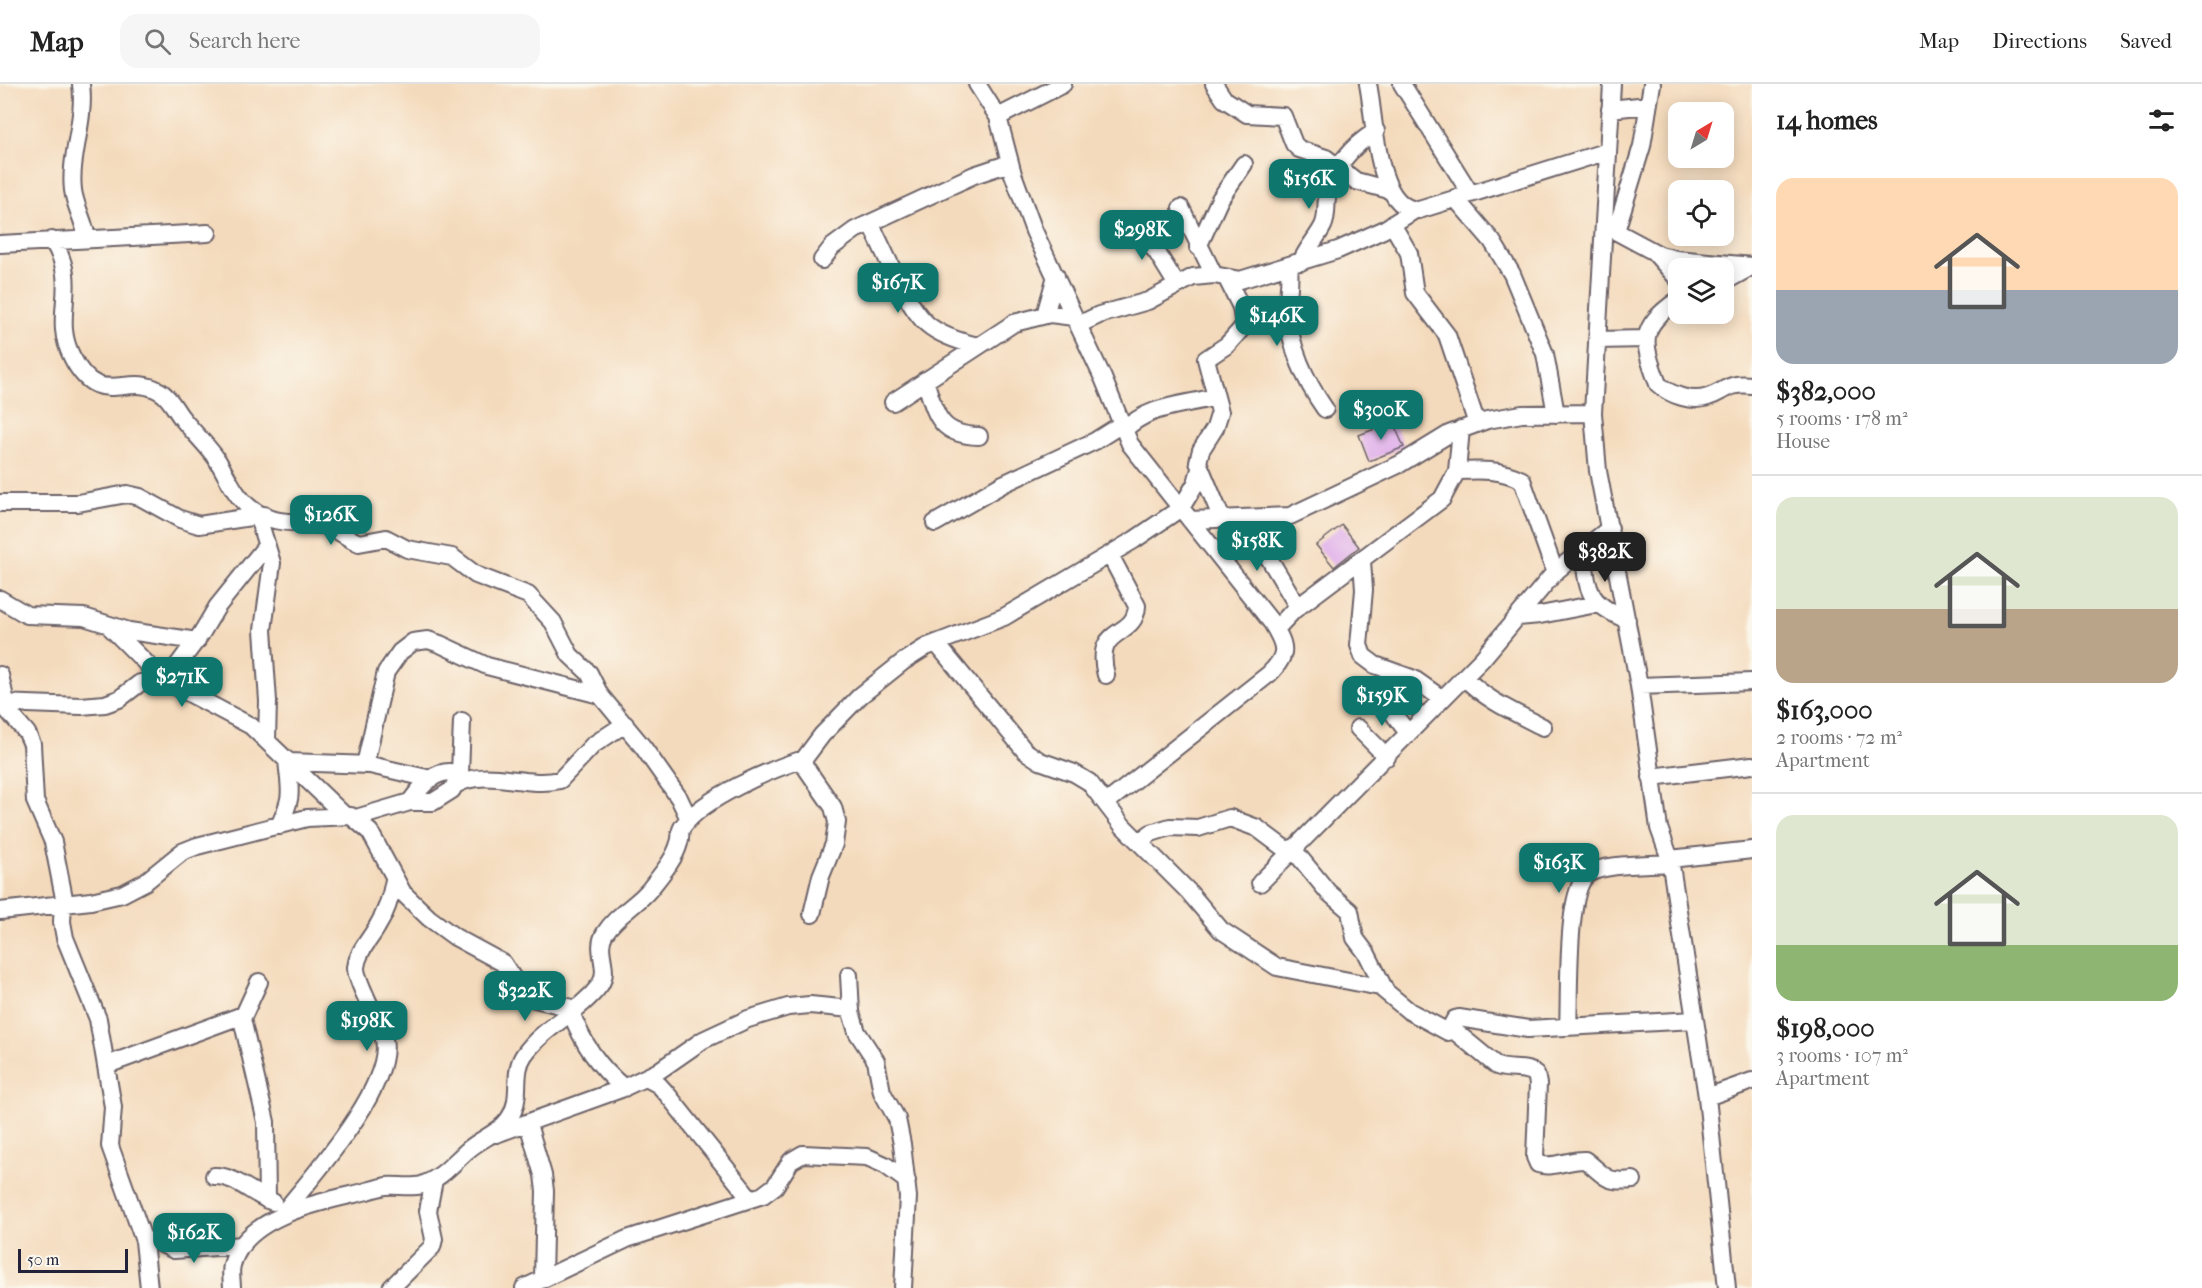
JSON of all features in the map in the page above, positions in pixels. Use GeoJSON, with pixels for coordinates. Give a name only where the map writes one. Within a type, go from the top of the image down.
{"type":"FeatureCollection","features":[{"type":"Feature","properties":{"kind":"street"},"geometry":{"type":"LineString","coordinates":[[81,84],[81,124],[73,192],[83,215],[87,239]]}},
{"type":"Feature","properties":{"kind":"street"},"geometry":{"type":"LineString","coordinates":[[977,84],[998,117],[1010,163],[1034,231],[1130,444],[1276,629],[1283,645],[1281,663],[1106,803]]}},
{"type":"Feature","properties":{"kind":"street"},"geometry":{"type":"LineString","coordinates":[[998,117],[1063,84]]}},
{"type":"Feature","properties":{"kind":"street"},"geometry":{"type":"LineString","coordinates":[[1214,84],[1224,99],[1247,114],[1284,116],[1294,144],[1299,149],[1326,158],[1356,181],[1389,190]]}},
{"type":"Feature","properties":{"kind":"street"},"geometry":{"type":"LineString","coordinates":[[1368,84],[1389,190],[1400,204],[1409,210],[1415,210]]}},
{"type":"Feature","properties":{"kind":"street"},"geometry":{"type":"LineString","coordinates":[[1402,84],[1463,195],[1512,274],[1545,354],[1557,414]]}},
{"type":"Feature","properties":{"kind":"street"},"geometry":{"type":"LineString","coordinates":[[1612,84],[1608,151],[1610,228],[1597,340],[1593,413],[1598,471],[1639,686],[1659,828],[1670,861],[1707,1097],[1727,1288]]}},
{"type":"Feature","properties":{"kind":"street"},"geometry":{"type":"LineString","coordinates":[[1610,228],[1642,146],[1652,84]]}},
{"type":"Feature","properties":{"kind":"street"},"geometry":{"type":"LineString","coordinates":[[1610,109],[1648,105]]}},
{"type":"Feature","properties":{"kind":"street"},"geometry":{"type":"LineString","coordinates":[[1324,409],[1313,392],[1297,356],[1288,313],[1291,285],[1295,264],[1323,226],[1328,193],[1338,169],[1351,150],[1376,130]]}},
{"type":"Feature","properties":{"kind":"street"},"geometry":{"type":"LineString","coordinates":[[894,402],[1014,323],[1045,315],[1076,321],[1100,315],[1148,301],[1193,277],[1240,280],[1338,250],[1392,224],[1415,210],[1608,151]]}},
{"type":"Feature","properties":{"kind":"street"},"geometry":{"type":"LineString","coordinates":[[822,260],[843,238],[870,223],[974,175],[1010,163]]}},
{"type":"Feature","properties":{"kind":"street"},"geometry":{"type":"LineString","coordinates":[[1198,247],[1220,199],[1244,164]]}},
{"type":"Feature","properties":{"kind":"street"},"geometry":{"type":"LineString","coordinates":[[1181,208],[1198,247],[1241,307],[1244,326],[1227,345],[1206,358],[1220,412],[1201,450],[1200,468],[1185,514]]}},
{"type":"Feature","properties":{"kind":"street"},"geometry":{"type":"LineString","coordinates":[[1125,222],[1156,251],[1177,285]]}},
{"type":"Feature","properties":{"kind":"street"},"geometry":{"type":"LineString","coordinates":[[870,223],[906,294],[927,325],[958,341],[978,346]]}},
{"type":"Feature","properties":{"kind":"street"},"geometry":{"type":"LineString","coordinates":[[1276,629],[1298,607],[1442,499],[1456,471],[1469,427],[1447,335],[1415,293],[1408,253],[1392,224]]}},
{"type":"Feature","properties":{"kind":"street"},"geometry":{"type":"LineString","coordinates":[[1610,228],[1653,251],[1696,262],[1752,266]]}},
{"type":"Feature","properties":{"kind":"street"},"geometry":{"type":"LineString","coordinates":[[0,244],[208,233]]}},
{"type":"Feature","properties":{"kind":"street"},"geometry":{"type":"LineString","coordinates":[[52,240],[62,255],[66,271],[64,339],[73,359],[85,376],[106,388],[140,384],[161,392],[214,455],[244,502],[261,516],[266,546],[271,556],[272,573],[263,630],[268,701],[267,740]]}},
{"type":"Feature","properties":{"kind":"street"},"geometry":{"type":"LineString","coordinates":[[1653,251],[1668,268]]}},
{"type":"Feature","properties":{"kind":"street"},"geometry":{"type":"LineString","coordinates":[[1734,276],[1752,266]]}},
{"type":"Feature","properties":{"kind":"street"},"geometry":{"type":"LineString","coordinates":[[1045,315],[1056,276]]}},
{"type":"Feature","properties":{"kind":"street"},"geometry":{"type":"LineString","coordinates":[[1668,308],[1652,322],[1645,339],[1658,384],[1684,397],[1701,399],[1730,385],[1752,385]]}},
{"type":"Feature","properties":{"kind":"street"},"geometry":{"type":"LineString","coordinates":[[1597,340],[1645,339]]}},
{"type":"Feature","properties":{"kind":"street"},"geometry":{"type":"LineString","coordinates":[[926,380],[940,422],[948,430],[979,436]]}},
{"type":"Feature","properties":{"kind":"street"},"geometry":{"type":"LineString","coordinates":[[935,523],[1003,484],[1123,427],[1142,414],[1155,409],[1215,397]]}},
{"type":"Feature","properties":{"kind":"street"},"geometry":{"type":"LineString","coordinates":[[283,1212],[326,1199],[384,1186],[419,1186],[434,1180],[469,1149],[508,1121],[517,1104],[522,1057],[552,1025],[573,1010],[601,983],[604,965],[600,946],[604,933],[654,883],[679,844],[679,832],[689,819],[710,803],[774,768],[804,759],[822,735],[860,696],[904,661],[936,644],[1004,617],[1185,514],[1222,519],[1290,516],[1400,464],[1449,434],[1469,427],[1522,414],[1593,413]]}},
{"type":"Feature","properties":{"kind":"street"},"geometry":{"type":"LineString","coordinates":[[1200,468],[1222,519]]}},
{"type":"Feature","properties":{"kind":"street"},"geometry":{"type":"LineString","coordinates":[[1456,471],[1507,472],[1522,480],[1555,572]]}},
{"type":"Feature","properties":{"kind":"street"},"geometry":{"type":"LineString","coordinates":[[0,503],[78,503],[127,494],[140,497],[180,519],[199,525],[261,516],[287,523],[324,525],[337,529],[359,543],[386,538],[407,549],[452,557],[476,575],[528,595],[553,622],[570,655],[589,673],[600,694],[670,785],[689,819]]}},
{"type":"Feature","properties":{"kind":"street"},"geometry":{"type":"LineString","coordinates":[[1245,518],[1298,607]]}},
{"type":"Feature","properties":{"kind":"street"},"geometry":{"type":"LineString","coordinates":[[1260,882],[1387,757],[1441,698],[1464,677],[1555,572],[1610,528]]}},
{"type":"Feature","properties":{"kind":"street"},"geometry":{"type":"LineString","coordinates":[[2,703],[81,706],[105,704],[118,699],[140,683],[164,680],[197,641],[217,607],[266,546]]}},
{"type":"Feature","properties":{"kind":"street"},"geometry":{"type":"LineString","coordinates":[[1582,549],[1589,591],[1597,604],[1627,620]]}},
{"type":"Feature","properties":{"kind":"street"},"geometry":{"type":"LineString","coordinates":[[1106,675],[1103,652],[1106,642],[1134,620],[1137,606],[1110,555]]}},
{"type":"Feature","properties":{"kind":"street"},"geometry":{"type":"LineString","coordinates":[[1362,561],[1363,609],[1359,645],[1363,656],[1375,665],[1414,679],[1441,698]]}},
{"type":"Feature","properties":{"kind":"street"},"geometry":{"type":"LineString","coordinates":[[0,599],[27,615],[84,617],[129,631],[197,641]]}},
{"type":"Feature","properties":{"kind":"street"},"geometry":{"type":"LineString","coordinates":[[1518,617],[1597,604]]}},
{"type":"Feature","properties":{"kind":"street"},"geometry":{"type":"LineString","coordinates":[[106,623],[164,680],[251,726],[267,740],[350,817],[370,832],[394,880],[429,918],[455,937],[503,963],[518,986],[532,997],[552,1025],[586,1046]]}},
{"type":"Feature","properties":{"kind":"street"},"geometry":{"type":"LineString","coordinates":[[365,765],[386,672],[400,652],[413,642],[428,640],[487,666],[600,694]]}},
{"type":"Feature","properties":{"kind":"street"},"geometry":{"type":"LineString","coordinates":[[936,644],[1025,752],[1089,782],[1139,842],[1188,891],[1221,930],[1277,967],[1385,990]]}},
{"type":"Feature","properties":{"kind":"street"},"geometry":{"type":"LineString","coordinates":[[0,675],[2,703],[27,733],[32,744],[35,801],[53,842],[64,903],[62,922],[65,938],[93,1002],[113,1107],[110,1146],[144,1240],[150,1288]]}},
{"type":"Feature","properties":{"kind":"street"},"geometry":{"type":"LineString","coordinates":[[1464,677],[1480,694],[1499,706],[1543,727]]}},
{"type":"Feature","properties":{"kind":"street"},"geometry":{"type":"LineString","coordinates":[[1639,686],[1752,682]]}},
{"type":"Feature","properties":{"kind":"street"},"geometry":{"type":"LineString","coordinates":[[1383,700],[1408,733]]}},
{"type":"Feature","properties":{"kind":"street"},"geometry":{"type":"LineString","coordinates":[[0,911],[122,894],[145,882],[182,852],[197,846],[307,818],[350,817],[410,802],[432,802],[442,798],[458,779],[462,721]]}},
{"type":"Feature","properties":{"kind":"street"},"geometry":{"type":"LineString","coordinates":[[410,802],[431,779],[447,771],[458,779],[485,776],[520,782],[560,780],[593,745],[625,724]]}},
{"type":"Feature","properties":{"kind":"street"},"geometry":{"type":"LineString","coordinates":[[1358,728],[1387,757]]}},
{"type":"Feature","properties":{"kind":"street"},"geometry":{"type":"LineString","coordinates":[[804,759],[804,765],[833,807],[837,822],[834,844],[821,876],[812,914]]}},
{"type":"Feature","properties":{"kind":"street"},"geometry":{"type":"LineString","coordinates":[[288,761],[365,765],[400,770],[431,779]]}},
{"type":"Feature","properties":{"kind":"street"},"geometry":{"type":"LineString","coordinates":[[279,826],[291,800],[292,787],[288,761]]}},
{"type":"Feature","properties":{"kind":"street"},"geometry":{"type":"LineString","coordinates":[[1651,777],[1752,765]]}},
{"type":"Feature","properties":{"kind":"street"},"geometry":{"type":"LineString","coordinates":[[1139,842],[1151,833],[1170,827],[1198,828],[1230,818],[1257,828],[1290,850],[1328,892],[1350,911],[1355,938],[1368,954],[1385,990],[1409,1011],[1448,1032],[1452,1029],[1455,1019],[1459,1018],[1528,1029],[1695,1020]]}},
{"type":"Feature","properties":{"kind":"street"},"geometry":{"type":"LineString","coordinates":[[1568,1027],[1572,919],[1581,881],[1590,873],[1607,868],[1752,850]]}},
{"type":"Feature","properties":{"kind":"street"},"geometry":{"type":"LineString","coordinates":[[232,1288],[232,1267],[243,1245],[251,1235],[283,1212],[357,1116],[378,1082],[384,1063],[384,1041],[373,1008],[356,971],[359,954],[385,914],[394,880]]}},
{"type":"Feature","properties":{"kind":"street"},"geometry":{"type":"LineString","coordinates":[[849,975],[851,1009],[857,1032],[876,1061],[882,1092],[897,1119],[907,1181],[903,1288]]}},
{"type":"Feature","properties":{"kind":"street"},"geometry":{"type":"LineString","coordinates":[[259,982],[243,1015],[266,1122],[267,1200]]}},
{"type":"Feature","properties":{"kind":"street"},"geometry":{"type":"LineString","coordinates":[[532,997],[573,1010]]}},
{"type":"Feature","properties":{"kind":"street"},"geometry":{"type":"LineString","coordinates":[[488,1136],[528,1124],[624,1088],[646,1078],[703,1040],[748,1018],[788,1007],[810,1005],[851,1009]]}},
{"type":"Feature","properties":{"kind":"street"},"geometry":{"type":"LineString","coordinates":[[573,1010],[586,1046],[599,1066],[624,1088]]}},
{"type":"Feature","properties":{"kind":"street"},"geometry":{"type":"LineString","coordinates":[[106,1065],[243,1015]]}},
{"type":"Feature","properties":{"kind":"street"},"geometry":{"type":"LineString","coordinates":[[1452,1029],[1497,1066],[1505,1070],[1531,1070],[1536,1074],[1538,1084],[1535,1156],[1538,1164],[1546,1166],[1566,1160],[1585,1160],[1604,1179],[1616,1182],[1633,1180]]}},
{"type":"Feature","properties":{"kind":"street"},"geometry":{"type":"LineString","coordinates":[[646,1078],[659,1085],[667,1094],[706,1142],[724,1169],[750,1198]]}},
{"type":"Feature","properties":{"kind":"street"},"geometry":{"type":"LineString","coordinates":[[1707,1097],[1752,1081]]}},
{"type":"Feature","properties":{"kind":"street"},"geometry":{"type":"LineString","coordinates":[[528,1124],[543,1175],[545,1191],[543,1278]]}},
{"type":"Feature","properties":{"kind":"street"},"geometry":{"type":"LineString","coordinates":[[524,1288],[627,1239],[763,1195],[774,1185],[791,1161],[802,1154],[867,1157],[885,1165],[907,1181]]}},
{"type":"Feature","properties":{"kind":"street"},"geometry":{"type":"LineString","coordinates":[[213,1176],[227,1177],[283,1212]]}},
{"type":"Feature","properties":{"kind":"street"},"geometry":{"type":"LineString","coordinates":[[391,1288],[432,1247],[434,1239],[428,1211],[434,1180]]}},
{"type":"Feature","properties":{"kind":"street"},"geometry":{"type":"LineString","coordinates":[[144,1240],[156,1241],[174,1250],[243,1245]]}},
{"type":"Feature","properties":{"kind":"building"},"geometry":{"type":"Polygon","coordinates":[[[1393,422],[1404,447],[1369,461],[1359,435],[1393,422]]]}},
{"type":"Feature","properties":{"kind":"building"},"geometry":{"type":"Polygon","coordinates":[[[1342,525],[1359,547],[1334,567],[1316,545],[1342,525]]]}}]}
